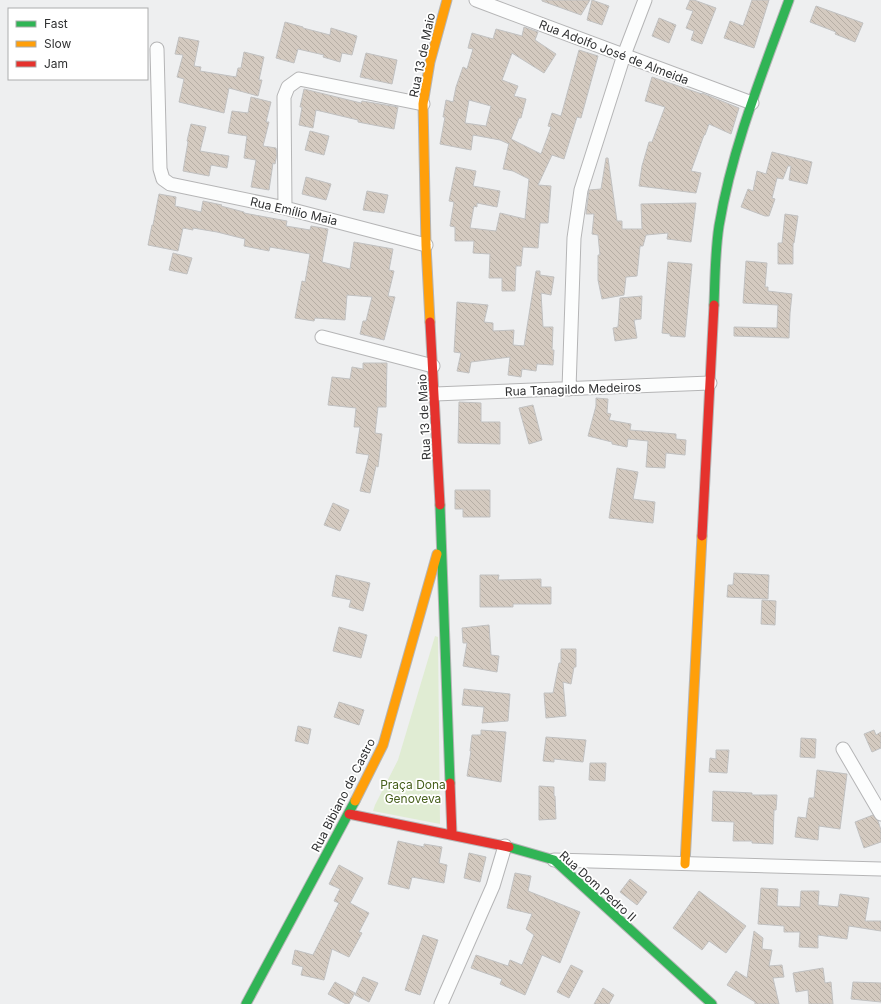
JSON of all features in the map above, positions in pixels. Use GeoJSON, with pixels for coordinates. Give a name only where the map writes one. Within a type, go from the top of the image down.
{"type":"FeatureCollection","features":[{"type":"Feature","properties":{"kind":"main road","name":"Rua 13 de Maio"},"geometry":{"type":"LineString","coordinates":[[447,0],[430,62],[423,104],[426,244],[442,537],[452,835]]}},
{"type":"Feature","properties":{"kind":"main road"},"geometry":{"type":"LineString","coordinates":[[685,864],[719,227],[728,183],[752,103],[789,0]]}},
{"type":"Feature","properties":{"kind":"main road","name":"Rua Bibiano de Castro"},"geometry":{"type":"LineString","coordinates":[[246,1004],[349,814],[383,744],[442,537]]}},
{"type":"Feature","properties":{"kind":"main road","name":"Rua Dom Pedro II"},"geometry":{"type":"LineString","coordinates":[[349,814],[505,846],[554,860],[711,1004]]}},
{"type":"Feature","properties":{"kind":"street","name":"Rua Adolfo José de Almeida"},"geometry":{"type":"LineString","coordinates":[[476,0],[752,103]]}},
{"type":"Feature","properties":{"kind":"street"},"geometry":{"type":"LineString","coordinates":[[569,389],[574,238],[581,190],[624,56],[645,0]]}},
{"type":"Feature","properties":{"kind":"street","name":"Rua Emílio Maia"},"geometry":{"type":"LineString","coordinates":[[157,48],[160,169],[163,179],[170,184],[285,208],[426,244]]}},
{"type":"Feature","properties":{"kind":"street"},"geometry":{"type":"LineString","coordinates":[[285,208],[284,97],[288,87],[298,79],[423,104]]}},
{"type":"Feature","properties":{"kind":"street"},"geometry":{"type":"LineString","coordinates":[[322,337],[433,366]]}},
{"type":"Feature","properties":{"kind":"street","name":"Rua Tanagildo Medeiros"},"geometry":{"type":"LineString","coordinates":[[435,394],[710,383]]}},
{"type":"Feature","properties":{"kind":"street"},"geometry":{"type":"LineString","coordinates":[[843,749],[881,814]]}},
{"type":"Feature","properties":{"kind":"street"},"geometry":{"type":"LineString","coordinates":[[441,1004],[493,886],[505,846]]}},
{"type":"Feature","properties":{"kind":"street"},"geometry":{"type":"LineString","coordinates":[[554,860],[881,868]]}},
{"type":"Feature","properties":{"kind":"green space","name":"Praça Dona Genoveva"},"geometry":{"type":"Polygon","coordinates":[[[435,636],[438,637],[440,824],[373,811],[398,760],[435,636]]]}},
{"type":"Feature","properties":{"kind":"building"},"geometry":{"type":"Polygon","coordinates":[[[542,0],[590,0],[581,15],[542,0]]]}},
{"type":"Feature","properties":{"kind":"building"},"geometry":{"type":"Polygon","coordinates":[[[592,0],[609,6],[602,25],[587,20],[592,0]]]}},
{"type":"Feature","properties":{"kind":"building"},"geometry":{"type":"Polygon","coordinates":[[[690,0],[716,8],[702,44],[691,40],[694,31],[686,28],[693,11],[686,9],[690,0]]]}},
{"type":"Feature","properties":{"kind":"building"},"geometry":{"type":"Polygon","coordinates":[[[752,0],[769,0],[754,48],[724,38],[730,21],[743,26],[752,0]]]}},
{"type":"Feature","properties":{"kind":"building"},"geometry":{"type":"Polygon","coordinates":[[[816,6],[863,23],[855,42],[835,34],[836,32],[810,22],[816,6]]]}},
{"type":"Feature","properties":{"kind":"building"},"geometry":{"type":"Polygon","coordinates":[[[659,18],[676,25],[669,43],[652,36],[659,18]]]}},
{"type":"Feature","properties":{"kind":"building"},"geometry":{"type":"Polygon","coordinates":[[[285,22],[330,35],[331,28],[357,36],[352,55],[342,53],[340,62],[323,57],[324,55],[298,49],[294,63],[276,58],[285,22]]]}},
{"type":"Feature","properties":{"kind":"building"},"geometry":{"type":"Polygon","coordinates":[[[524,27],[538,32],[535,40],[556,54],[544,73],[512,53],[502,80],[518,86],[514,96],[526,99],[521,118],[519,118],[511,139],[541,154],[551,127],[548,126],[552,113],[561,116],[579,50],[598,56],[581,118],[577,117],[564,159],[552,155],[538,185],[551,186],[548,223],[540,223],[538,248],[523,247],[521,266],[516,266],[515,291],[502,291],[502,278],[489,278],[490,254],[473,253],[474,241],[455,241],[455,227],[450,226],[454,202],[449,201],[456,167],[476,171],[473,186],[500,191],[497,207],[477,203],[477,207],[474,206],[470,228],[496,231],[500,213],[525,219],[529,179],[513,171],[503,169],[509,144],[500,140],[473,135],[471,150],[440,144],[445,117],[443,117],[446,100],[453,102],[456,87],[463,67],[467,69],[473,49],[468,48],[472,33],[493,39],[496,29],[522,36],[524,27]],[[469,100],[465,123],[486,126],[491,106],[469,100]]]}},
{"type":"Feature","properties":{"kind":"building"},"geometry":{"type":"Polygon","coordinates":[[[179,37],[199,41],[194,66],[201,67],[200,71],[236,77],[238,68],[241,68],[244,52],[264,57],[259,80],[262,80],[258,96],[229,88],[224,113],[179,102],[184,79],[177,77],[183,55],[175,54],[179,37]]]}},
{"type":"Feature","properties":{"kind":"building"},"geometry":{"type":"Polygon","coordinates":[[[366,53],[397,60],[392,84],[360,77],[366,53]]]}},
{"type":"Feature","properties":{"kind":"building"},"geometry":{"type":"Polygon","coordinates":[[[652,77],[702,93],[739,108],[731,134],[709,124],[691,171],[701,173],[696,193],[639,186],[642,166],[649,142],[652,142],[665,107],[645,101],[652,77]]]}},
{"type":"Feature","properties":{"kind":"building"},"geometry":{"type":"Polygon","coordinates":[[[304,89],[361,103],[362,101],[398,107],[394,129],[358,122],[358,120],[316,110],[313,128],[299,125],[302,107],[300,107],[304,89]]]}},
{"type":"Feature","properties":{"kind":"building"},"geometry":{"type":"Polygon","coordinates":[[[251,97],[271,102],[266,122],[269,122],[263,146],[276,148],[277,154],[275,164],[273,163],[269,190],[251,187],[256,160],[244,158],[247,136],[228,133],[232,111],[248,113],[251,97]]]}},
{"type":"Feature","properties":{"kind":"building"},"geometry":{"type":"Polygon","coordinates":[[[191,124],[206,127],[200,151],[229,156],[227,168],[211,165],[209,176],[183,171],[191,124]]]}},
{"type":"Feature","properties":{"kind":"building"},"geometry":{"type":"Polygon","coordinates":[[[310,131],[329,136],[324,155],[305,150],[310,131]]]}},
{"type":"Feature","properties":{"kind":"building"},"geometry":{"type":"Polygon","coordinates":[[[772,152],[812,162],[807,184],[789,180],[791,166],[788,166],[783,179],[777,178],[772,198],[775,199],[769,216],[765,216],[741,207],[748,189],[753,191],[757,171],[766,174],[772,152]]]}},
{"type":"Feature","properties":{"kind":"building"},"geometry":{"type":"Polygon","coordinates":[[[606,158],[608,158],[617,221],[622,221],[622,229],[642,229],[641,204],[696,203],[691,242],[667,239],[668,233],[646,235],[643,246],[640,246],[637,276],[626,277],[624,295],[602,299],[598,280],[598,255],[600,255],[598,235],[592,234],[594,214],[586,214],[589,190],[601,189],[606,158]]]}},
{"type":"Feature","properties":{"kind":"building"},"geometry":{"type":"Polygon","coordinates":[[[306,177],[331,184],[326,200],[302,194],[306,177]]]}},
{"type":"Feature","properties":{"kind":"building"},"geometry":{"type":"Polygon","coordinates":[[[367,191],[388,195],[384,213],[363,210],[367,191]]]}},
{"type":"Feature","properties":{"kind":"building"},"geometry":{"type":"Polygon","coordinates":[[[159,194],[176,197],[175,206],[201,212],[203,201],[222,205],[221,206],[244,213],[287,221],[286,226],[310,230],[311,226],[328,229],[322,262],[350,269],[354,242],[393,249],[389,270],[394,271],[388,296],[395,297],[384,340],[360,334],[363,321],[366,321],[372,297],[347,295],[345,320],[315,318],[314,321],[295,318],[302,281],[305,282],[310,254],[270,247],[269,251],[244,246],[245,239],[193,228],[193,230],[183,228],[178,251],[148,245],[159,194]]]}},
{"type":"Feature","properties":{"kind":"building"},"geometry":{"type":"Polygon","coordinates":[[[785,214],[798,216],[793,243],[793,264],[778,264],[778,243],[782,243],[785,214]]]}},
{"type":"Feature","properties":{"kind":"building"},"geometry":{"type":"Polygon","coordinates":[[[173,253],[192,258],[187,274],[169,270],[173,253]]]}},
{"type":"Feature","properties":{"kind":"building"},"geometry":{"type":"Polygon","coordinates":[[[746,261],[767,263],[765,287],[768,287],[768,291],[792,294],[789,338],[734,336],[734,327],[777,328],[778,305],[743,303],[746,261]]]}},
{"type":"Feature","properties":{"kind":"building"},"geometry":{"type":"Polygon","coordinates":[[[668,262],[692,264],[685,337],[670,336],[670,334],[662,333],[668,262]]]}},
{"type":"Feature","properties":{"kind":"building"},"geometry":{"type":"Polygon","coordinates":[[[536,271],[540,271],[540,275],[554,277],[551,295],[541,293],[543,327],[553,327],[553,365],[537,364],[536,371],[522,369],[521,377],[508,375],[510,357],[471,362],[469,373],[457,371],[461,353],[454,352],[457,302],[488,305],[484,322],[493,323],[493,331],[514,330],[513,345],[524,346],[536,271]]]}},
{"type":"Feature","properties":{"kind":"building"},"geometry":{"type":"Polygon","coordinates":[[[642,296],[641,319],[634,320],[637,338],[615,341],[613,328],[618,327],[620,298],[642,296]]]}},
{"type":"Feature","properties":{"kind":"building"},"geometry":{"type":"Polygon","coordinates":[[[363,363],[387,363],[386,407],[378,407],[375,433],[382,434],[378,467],[376,466],[370,493],[360,491],[369,455],[356,453],[360,427],[354,427],[356,408],[328,405],[332,377],[350,379],[352,367],[363,369],[363,363]]]}},
{"type":"Feature","properties":{"kind":"building"},"geometry":{"type":"Polygon","coordinates":[[[596,398],[608,399],[607,413],[611,414],[609,420],[631,424],[630,430],[676,434],[676,439],[686,440],[685,455],[666,453],[665,468],[646,467],[648,441],[628,439],[627,447],[588,436],[596,406],[596,398]]]}},
{"type":"Feature","properties":{"kind":"building"},"geometry":{"type":"Polygon","coordinates":[[[459,402],[481,403],[481,422],[500,422],[500,444],[458,443],[459,402]]]}},
{"type":"Feature","properties":{"kind":"building"},"geometry":{"type":"Polygon","coordinates":[[[533,405],[542,440],[529,444],[519,408],[533,405]]]}},
{"type":"Feature","properties":{"kind":"building"},"geometry":{"type":"Polygon","coordinates":[[[617,468],[638,472],[633,499],[655,502],[653,523],[609,518],[617,468]]]}},
{"type":"Feature","properties":{"kind":"building"},"geometry":{"type":"Polygon","coordinates":[[[455,490],[490,490],[490,517],[463,517],[463,509],[455,509],[455,490]]]}},
{"type":"Feature","properties":{"kind":"building"},"geometry":{"type":"Polygon","coordinates":[[[333,503],[349,510],[340,531],[324,525],[333,503]]]}},
{"type":"Feature","properties":{"kind":"building"},"geometry":{"type":"Polygon","coordinates":[[[734,573],[769,575],[768,599],[727,597],[728,585],[733,585],[734,573]]]}},
{"type":"Feature","properties":{"kind":"building"},"geometry":{"type":"Polygon","coordinates":[[[336,575],[370,583],[363,611],[349,607],[351,600],[332,596],[336,575]]]}},
{"type":"Feature","properties":{"kind":"building"},"geometry":{"type":"Polygon","coordinates":[[[480,575],[499,575],[498,580],[541,579],[541,587],[551,587],[551,604],[513,604],[513,607],[480,607],[480,575]]]}},
{"type":"Feature","properties":{"kind":"building"},"geometry":{"type":"Polygon","coordinates":[[[762,600],[776,601],[775,625],[761,624],[762,600]]]}},
{"type":"Feature","properties":{"kind":"building"},"geometry":{"type":"Polygon","coordinates":[[[489,625],[491,655],[499,656],[497,672],[463,666],[467,643],[463,643],[462,628],[489,625]]]}},
{"type":"Feature","properties":{"kind":"building"},"geometry":{"type":"Polygon","coordinates":[[[339,627],[367,635],[361,658],[333,651],[339,627]]]}},
{"type":"Feature","properties":{"kind":"building"},"geometry":{"type":"Polygon","coordinates":[[[561,649],[576,649],[576,667],[574,667],[571,684],[563,682],[566,716],[546,718],[544,693],[553,693],[559,663],[561,663],[561,649]]]}},
{"type":"Feature","properties":{"kind":"building"},"geometry":{"type":"Polygon","coordinates":[[[464,689],[510,694],[508,721],[482,723],[484,707],[462,705],[464,689]]]}},
{"type":"Feature","properties":{"kind":"building"},"geometry":{"type":"Polygon","coordinates":[[[339,702],[364,710],[359,725],[334,717],[339,702]]]}},
{"type":"Feature","properties":{"kind":"building"},"geometry":{"type":"Polygon","coordinates":[[[298,726],[311,729],[308,744],[295,741],[298,726]]]}},
{"type":"Feature","properties":{"kind":"building"},"geometry":{"type":"Polygon","coordinates":[[[481,730],[506,732],[501,782],[467,776],[472,735],[481,735],[481,730]]]}},
{"type":"Feature","properties":{"kind":"building"},"geometry":{"type":"Polygon","coordinates":[[[874,730],[876,735],[881,732],[881,748],[872,752],[864,734],[874,730]]]}},
{"type":"Feature","properties":{"kind":"building"},"geometry":{"type":"Polygon","coordinates":[[[546,737],[586,740],[583,762],[554,759],[554,762],[543,761],[546,737]]]}},
{"type":"Feature","properties":{"kind":"building"},"geometry":{"type":"Polygon","coordinates":[[[801,738],[816,739],[815,758],[800,757],[801,738]]]}},
{"type":"Feature","properties":{"kind":"building"},"geometry":{"type":"Polygon","coordinates":[[[716,750],[729,750],[727,773],[709,772],[710,758],[716,759],[716,750]]]}},
{"type":"Feature","properties":{"kind":"building"},"geometry":{"type":"Polygon","coordinates":[[[590,763],[606,763],[605,781],[589,780],[590,763]]]}},
{"type":"Feature","properties":{"kind":"building"},"geometry":{"type":"Polygon","coordinates":[[[817,770],[847,774],[840,829],[819,826],[818,840],[795,837],[798,817],[806,818],[809,798],[814,798],[817,770]]]}},
{"type":"Feature","properties":{"kind":"building"},"geometry":{"type":"Polygon","coordinates":[[[539,786],[554,787],[556,819],[539,820],[539,786]]]}},
{"type":"Feature","properties":{"kind":"building"},"geometry":{"type":"Polygon","coordinates":[[[713,791],[752,793],[752,795],[777,795],[776,810],[774,810],[773,844],[752,843],[752,841],[733,841],[734,822],[712,821],[713,791]]]}},
{"type":"Feature","properties":{"kind":"building"},"geometry":{"type":"Polygon","coordinates":[[[873,815],[878,821],[881,830],[881,842],[864,848],[855,822],[873,815]]]}},
{"type":"Feature","properties":{"kind":"building"},"geometry":{"type":"Polygon","coordinates":[[[398,841],[424,847],[424,844],[442,847],[439,863],[447,865],[444,883],[412,877],[409,889],[388,884],[398,841]]]}},
{"type":"Feature","properties":{"kind":"building"},"geometry":{"type":"Polygon","coordinates":[[[469,853],[486,857],[480,882],[464,878],[469,853]]]}},
{"type":"Feature","properties":{"kind":"building"},"geometry":{"type":"Polygon","coordinates":[[[339,865],[363,878],[350,903],[369,913],[359,932],[362,933],[349,957],[332,949],[324,980],[301,975],[303,967],[292,964],[295,950],[313,955],[339,903],[334,901],[340,889],[329,884],[339,865]]]}},
{"type":"Feature","properties":{"kind":"building"},"geometry":{"type":"Polygon","coordinates":[[[515,873],[531,876],[528,891],[580,912],[560,963],[542,955],[525,995],[500,984],[502,979],[471,968],[476,955],[508,966],[510,960],[522,965],[534,935],[526,929],[532,914],[507,908],[515,873]]]}},
{"type":"Feature","properties":{"kind":"building"},"geometry":{"type":"Polygon","coordinates":[[[630,879],[647,892],[637,905],[620,892],[630,879]]]}},
{"type":"Feature","properties":{"kind":"building"},"geometry":{"type":"Polygon","coordinates":[[[761,888],[778,889],[777,906],[800,907],[801,891],[819,891],[818,905],[838,907],[840,894],[869,898],[865,921],[881,921],[881,931],[849,926],[847,939],[818,935],[818,948],[799,947],[800,932],[784,932],[784,926],[758,924],[761,888]]]}},
{"type":"Feature","properties":{"kind":"building"},"geometry":{"type":"Polygon","coordinates":[[[699,891],[746,926],[726,953],[709,941],[702,950],[673,928],[699,891]]]}},
{"type":"Feature","properties":{"kind":"building"},"geometry":{"type":"Polygon","coordinates":[[[754,931],[763,938],[762,949],[772,950],[769,966],[782,965],[784,977],[773,978],[779,1004],[755,1004],[755,1002],[727,985],[736,971],[747,978],[754,931]]]}},
{"type":"Feature","properties":{"kind":"building"},"geometry":{"type":"Polygon","coordinates":[[[423,935],[438,940],[420,995],[405,990],[423,935]]]}},
{"type":"Feature","properties":{"kind":"building"},"geometry":{"type":"Polygon","coordinates":[[[571,965],[583,971],[569,998],[557,992],[571,965]]]}},
{"type":"Feature","properties":{"kind":"building"},"geometry":{"type":"Polygon","coordinates":[[[823,968],[825,983],[831,982],[833,1004],[809,1004],[808,990],[796,992],[793,973],[823,968]]]}},
{"type":"Feature","properties":{"kind":"building"},"geometry":{"type":"Polygon","coordinates":[[[363,977],[378,983],[369,1002],[355,995],[363,977]]]}},
{"type":"Feature","properties":{"kind":"building"},"geometry":{"type":"Polygon","coordinates":[[[335,982],[355,993],[349,1004],[346,1004],[328,994],[335,982]]]}},
{"type":"Feature","properties":{"kind":"building"},"geometry":{"type":"Polygon","coordinates":[[[853,982],[881,983],[881,1002],[851,999],[853,982]]]}},
{"type":"Feature","properties":{"kind":"building"},"geometry":{"type":"Polygon","coordinates":[[[603,988],[614,995],[609,1004],[594,1004],[603,988]]]}},
{"type":"Feature","properties":{"kind":"traffic: fast"},"geometry":{"type":"LineString","coordinates":[[714,305],[715,266],[719,226],[732,168],[758,83],[789,0]]}},
{"type":"Feature","properties":{"kind":"traffic: fast"},"geometry":{"type":"LineString","coordinates":[[440,505],[450,783]]}},
{"type":"Feature","properties":{"kind":"traffic: fast"},"geometry":{"type":"LineString","coordinates":[[246,1004],[355,801]]}},
{"type":"Feature","properties":{"kind":"traffic: fast"},"geometry":{"type":"LineString","coordinates":[[509,847],[554,860],[712,1004]]}},
{"type":"Feature","properties":{"kind":"traffic: slow"},"geometry":{"type":"LineString","coordinates":[[430,322],[426,245],[423,104],[430,62],[447,0]]}},
{"type":"Feature","properties":{"kind":"traffic: slow"},"geometry":{"type":"LineString","coordinates":[[685,864],[702,536]]}},
{"type":"Feature","properties":{"kind":"traffic: slow"},"geometry":{"type":"LineString","coordinates":[[355,801],[383,745],[437,554]]}},
{"type":"Feature","properties":{"kind":"traffic: jam"},"geometry":{"type":"LineString","coordinates":[[702,536],[714,305]]}},
{"type":"Feature","properties":{"kind":"traffic: jam"},"geometry":{"type":"LineString","coordinates":[[430,322],[440,505]]}},
{"type":"Feature","properties":{"kind":"traffic: jam"},"geometry":{"type":"LineString","coordinates":[[450,783],[452,835]]}},
{"type":"Feature","properties":{"kind":"traffic: jam"},"geometry":{"type":"LineString","coordinates":[[349,814],[509,847]]}}]}
